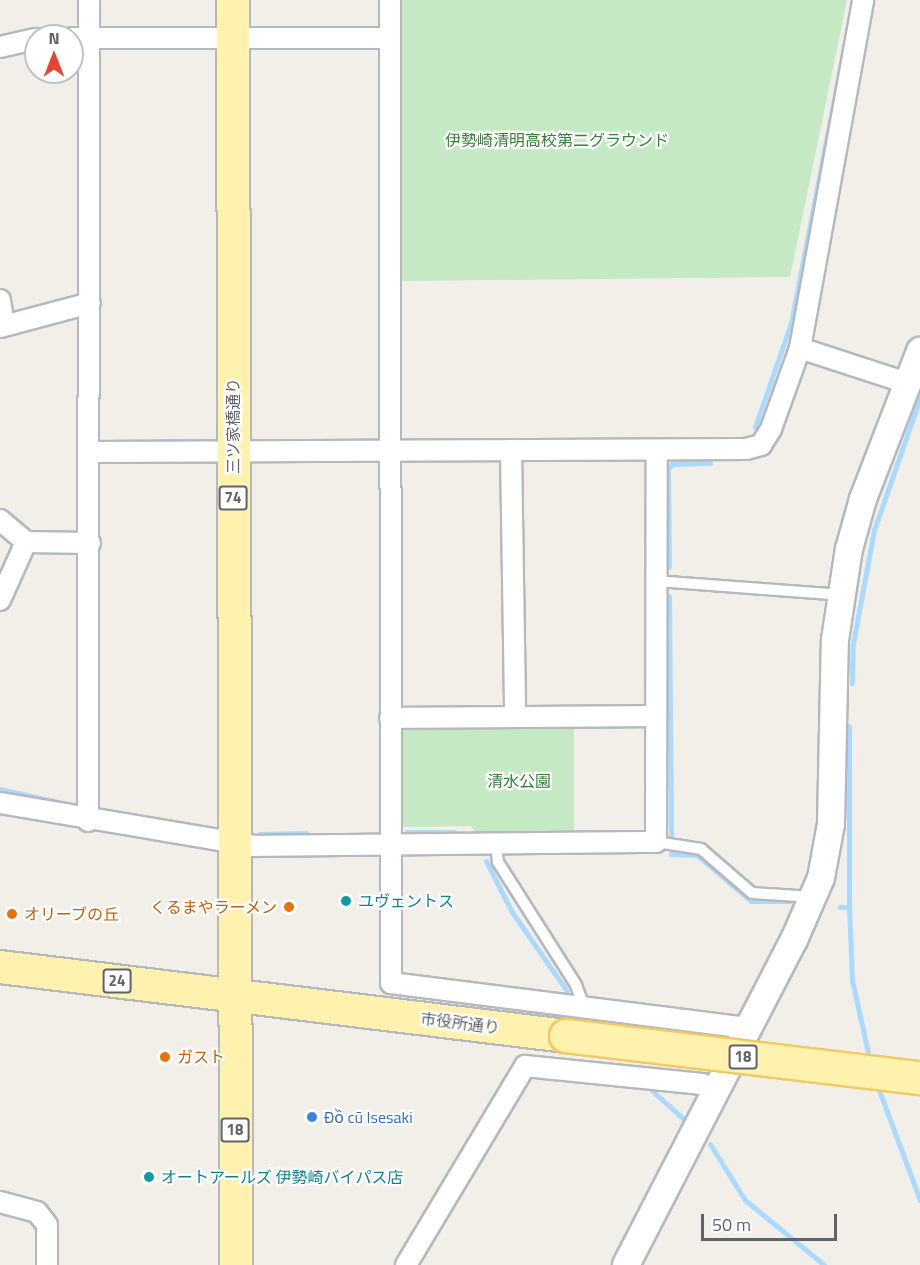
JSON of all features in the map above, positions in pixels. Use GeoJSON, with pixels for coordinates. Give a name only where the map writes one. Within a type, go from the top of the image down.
{"type":"FeatureCollection","features":[{"type":"Feature","properties":{"kind":"main road","name":"三ツ家橋通り"},"geometry":{"type":"LineString","coordinates":[[233,0],[234,995]]}},
{"type":"Feature","properties":{"kind":"main road","name":"市役所通り"},"geometry":{"type":"LineString","coordinates":[[0,966],[920,1078]]}},
{"type":"Feature","properties":{"kind":"main road","name":"18"},"geometry":{"type":"LineString","coordinates":[[234,995],[236,1265]]}},
{"type":"Feature","properties":{"kind":"street"},"geometry":{"type":"LineString","coordinates":[[84,24],[89,0]]}},
{"type":"Feature","properties":{"kind":"street"},"geometry":{"type":"LineString","coordinates":[[390,0],[392,983],[583,1004],[749,1028]]}},
{"type":"Feature","properties":{"kind":"street"},"geometry":{"type":"LineString","coordinates":[[90,452],[657,450],[746,449],[761,445],[771,429],[800,348],[863,0]]}},
{"type":"Feature","properties":{"kind":"street"},"geometry":{"type":"LineString","coordinates":[[84,38],[390,38]]}},
{"type":"Feature","properties":{"kind":"street"},"geometry":{"type":"LineString","coordinates":[[0,47],[24,42]]}},
{"type":"Feature","properties":{"kind":"street"},"geometry":{"type":"LineString","coordinates":[[83,84],[90,303],[88,820]]}},
{"type":"Feature","properties":{"kind":"street"},"geometry":{"type":"LineString","coordinates":[[0,300],[2,327],[90,303]]}},
{"type":"Feature","properties":{"kind":"street"},"geometry":{"type":"LineString","coordinates":[[800,348],[907,383]]}},
{"type":"Feature","properties":{"kind":"street"},"geometry":{"type":"LineString","coordinates":[[626,1265],[749,1028],[814,897],[826,862],[831,824],[832,672],[841,595],[863,499],[920,351]]}},
{"type":"Feature","properties":{"kind":"street"},"geometry":{"type":"LineString","coordinates":[[511,450],[515,717]]}},
{"type":"Feature","properties":{"kind":"street"},"geometry":{"type":"LineString","coordinates":[[0,803],[235,844],[656,842],[657,450]]}},
{"type":"Feature","properties":{"kind":"street"},"geometry":{"type":"LineString","coordinates":[[0,520],[26,542],[90,543]]}},
{"type":"Feature","properties":{"kind":"street"},"geometry":{"type":"LineString","coordinates":[[0,600],[26,542]]}},
{"type":"Feature","properties":{"kind":"street"},"geometry":{"type":"LineString","coordinates":[[390,718],[656,716]]}},
{"type":"Feature","properties":{"kind":"street"},"geometry":{"type":"LineString","coordinates":[[406,1265],[525,1066],[702,1084],[717,1090]]}},
{"type":"Feature","properties":{"kind":"street"},"geometry":{"type":"LineString","coordinates":[[0,1202],[37,1212],[47,1225],[46,1265]]}},
{"type":"Feature","properties":{"kind":"lane"},"geometry":{"type":"LineString","coordinates":[[656,581],[841,595]]}},
{"type":"Feature","properties":{"kind":"lane"},"geometry":{"type":"LineString","coordinates":[[656,842],[701,849],[752,893],[814,897]]}},
{"type":"Feature","properties":{"kind":"lane"},"geometry":{"type":"LineString","coordinates":[[496,844],[498,862],[579,991],[583,1004]]}},
{"type":"Feature","properties":{"kind":"green space","name":"伊勢崎清明高校第二グラウンド"},"geometry":{"type":"Polygon","coordinates":[[[399,0],[847,0],[790,277],[400,281],[399,0]]]}},
{"type":"Feature","properties":{"kind":"green space","name":"清水公園"},"geometry":{"type":"Polygon","coordinates":[[[574,726],[574,837],[478,836],[471,826],[400,827],[400,733],[404,727],[574,726]]]}},
{"type":"Feature","properties":{"kind":"waterway"},"geometry":{"type":"LineString","coordinates":[[755,427],[791,323],[853,0]]}},
{"type":"Feature","properties":{"kind":"waterway"},"geometry":{"type":"LineString","coordinates":[[852,683],[853,644],[874,530],[920,398]]}},
{"type":"Feature","properties":{"kind":"waterway"},"geometry":{"type":"LineString","coordinates":[[669,567],[668,469],[672,464],[710,463]]}},
{"type":"Feature","properties":{"kind":"waterway"},"geometry":{"type":"LineString","coordinates":[[669,596],[671,836]]}},
{"type":"Feature","properties":{"kind":"waterway"},"geometry":{"type":"LineString","coordinates":[[849,726],[849,907]]}},
{"type":"Feature","properties":{"kind":"waterway"},"geometry":{"type":"LineString","coordinates":[[0,789],[76,806]]}},
{"type":"Feature","properties":{"kind":"waterway"},"geometry":{"type":"LineString","coordinates":[[106,811],[209,828]]}},
{"type":"Feature","properties":{"kind":"waterway"},"geometry":{"type":"LineString","coordinates":[[407,832],[454,832]]}},
{"type":"Feature","properties":{"kind":"waterway"},"geometry":{"type":"LineString","coordinates":[[260,834],[306,833]]}},
{"type":"Feature","properties":{"kind":"waterway"},"geometry":{"type":"LineString","coordinates":[[671,854],[697,855],[751,901],[790,901]]}},
{"type":"Feature","properties":{"kind":"waterway"},"geometry":{"type":"LineString","coordinates":[[486,861],[512,912],[567,991]]}},
{"type":"Feature","properties":{"kind":"waterway"},"geometry":{"type":"LineString","coordinates":[[840,907],[849,907],[852,980],[870,1062]]}},
{"type":"Feature","properties":{"kind":"waterway"},"geometry":{"type":"LineString","coordinates":[[876,1082],[920,1200]]}},
{"type":"Feature","properties":{"kind":"waterway"},"geometry":{"type":"LineString","coordinates":[[648,1087],[687,1122]]}},
{"type":"Feature","properties":{"kind":"waterway"},"geometry":{"type":"LineString","coordinates":[[710,1144],[745,1200],[824,1265]]}},
{"type":"Feature","properties":{"kind":"place","name":"ユヴェントス"},"geometry":{"type":"Point","coordinates":[346,901]}},
{"type":"Feature","properties":{"kind":"place","name":"くるまやラーメン"},"geometry":{"type":"Point","coordinates":[289,907]}},
{"type":"Feature","properties":{"kind":"place","name":"オリーブの丘"},"geometry":{"type":"Point","coordinates":[12,914]}},
{"type":"Feature","properties":{"kind":"place","name":"ガスト"},"geometry":{"type":"Point","coordinates":[165,1057]}},
{"type":"Feature","properties":{"kind":"place","name":"Đồ cũ Isesaki"},"geometry":{"type":"Point","coordinates":[312,1117]}},
{"type":"Feature","properties":{"kind":"place","name":"オートアールズ 伊勢崎バイパス店"},"geometry":{"type":"Point","coordinates":[149,1177]}}]}
